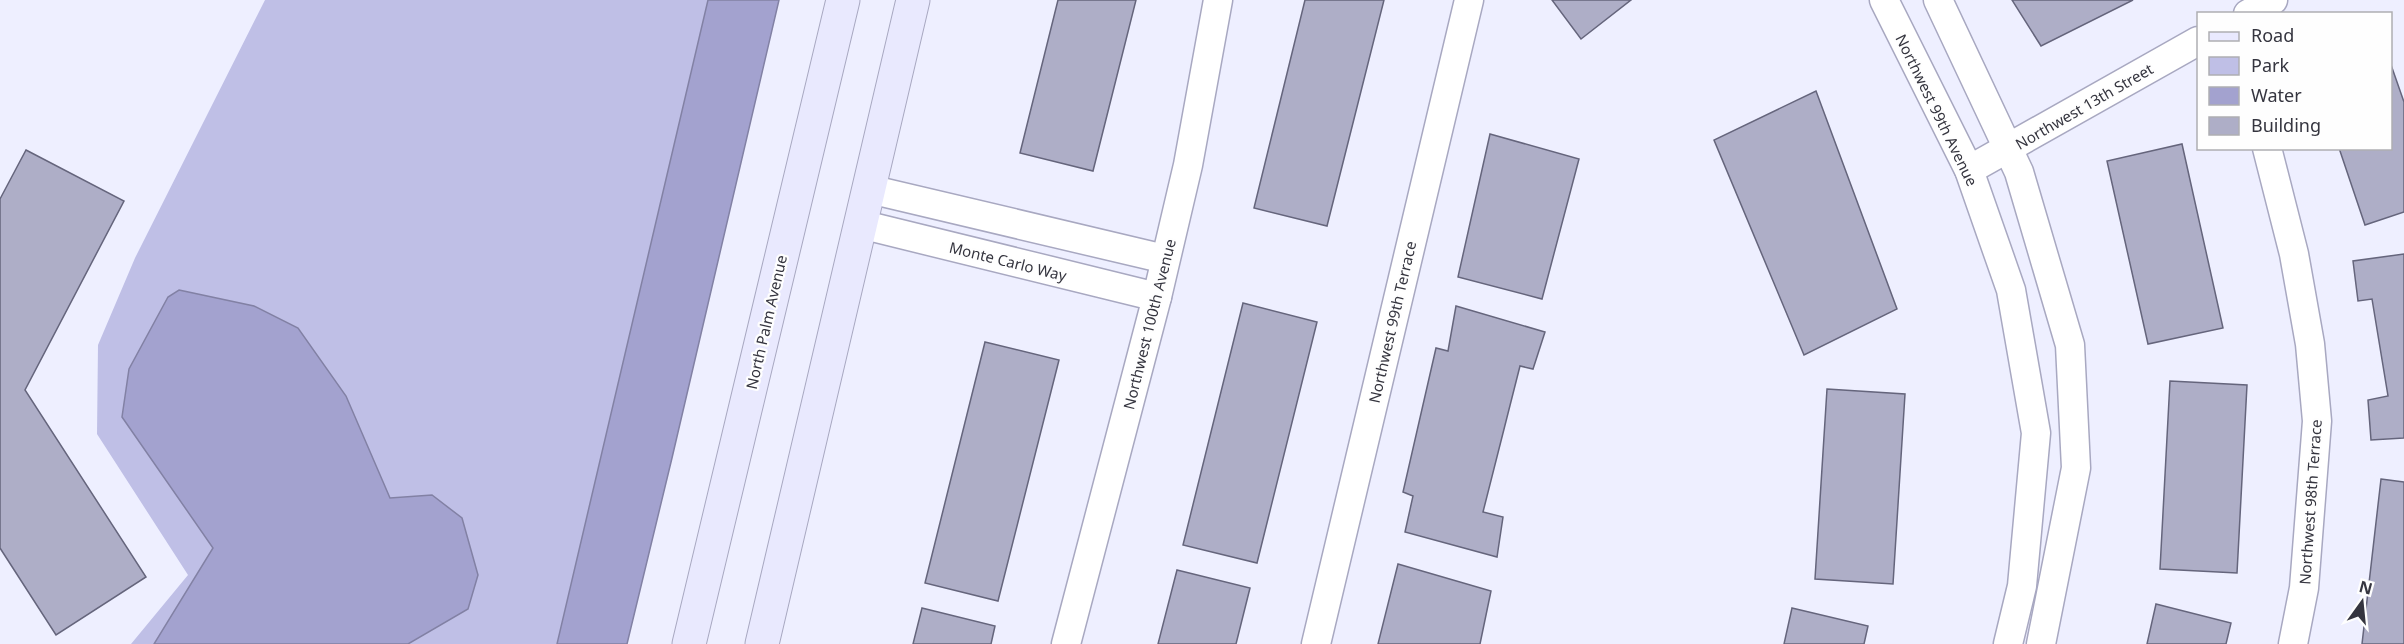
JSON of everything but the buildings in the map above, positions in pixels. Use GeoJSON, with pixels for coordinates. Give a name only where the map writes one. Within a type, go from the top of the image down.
{"type":"FeatureCollection","features":[{"type":"Feature","properties":{"kind":"main road","name":"North Palm Avenue"},"geometry":{"type":"LineString","coordinates":[[690,644],[843,0]]}},
{"type":"Feature","properties":{"kind":"main road"},"geometry":{"type":"LineString","coordinates":[[762,644],[913,0]]}},
{"type":"Feature","properties":{"kind":"street","name":"Northwest 100th Avenue"},"geometry":{"type":"LineString","coordinates":[[1065,644],[1157,297],[1188,165],[1218,0]]}},
{"type":"Feature","properties":{"kind":"street","name":"Northwest 99th Terrace"},"geometry":{"type":"LineString","coordinates":[[1316,644],[1469,0]]}},
{"type":"Feature","properties":{"kind":"street","name":"Northwest 99th Avenue"},"geometry":{"type":"LineString","coordinates":[[1884,0],[1969,170],[2011,290],[2036,433],[2022,586],[2008,644]]}},
{"type":"Feature","properties":{"kind":"street"},"geometry":{"type":"LineString","coordinates":[[1938,0],[2019,172],[2070,345],[2076,468],[2041,644]]}},
{"type":"Feature","properties":{"kind":"street"},"geometry":{"type":"LineString","coordinates":[[2252,12],[2273,0]]}},
{"type":"Feature","properties":{"kind":"street","name":"Northwest 13th Street"},"geometry":{"type":"LineString","coordinates":[[1969,170],[2197,42]]}},
{"type":"Feature","properties":{"kind":"street","name":"Northwest 98th Terrace"},"geometry":{"type":"LineString","coordinates":[[2267,150],[2294,254],[2310,344],[2317,421],[2304,588],[2292,644]]}},
{"type":"Feature","properties":{"kind":"street"},"geometry":{"type":"LineString","coordinates":[[869,189],[1165,259]]}},
{"type":"Feature","properties":{"kind":"street","name":"Monte Carlo Way"},"geometry":{"type":"LineString","coordinates":[[860,224],[1157,297]]}},
{"type":"Feature","properties":{"kind":"green space"},"geometry":{"type":"Polygon","coordinates":[[[265,0],[708,0],[557,644],[131,644],[188,575],[97,434],[98,345],[135,258],[265,0]]]}},
{"type":"Feature","properties":{"kind":"water"},"geometry":{"type":"Polygon","coordinates":[[[708,0],[779,0],[627,644],[557,644],[708,0]]]}},
{"type":"Feature","properties":{"kind":"water"},"geometry":{"type":"Polygon","coordinates":[[[179,290],[254,306],[298,328],[346,396],[390,498],[432,495],[462,518],[478,575],[468,609],[408,644],[154,644],[213,548],[122,417],[129,369],[168,297],[179,290]]]}}]}
